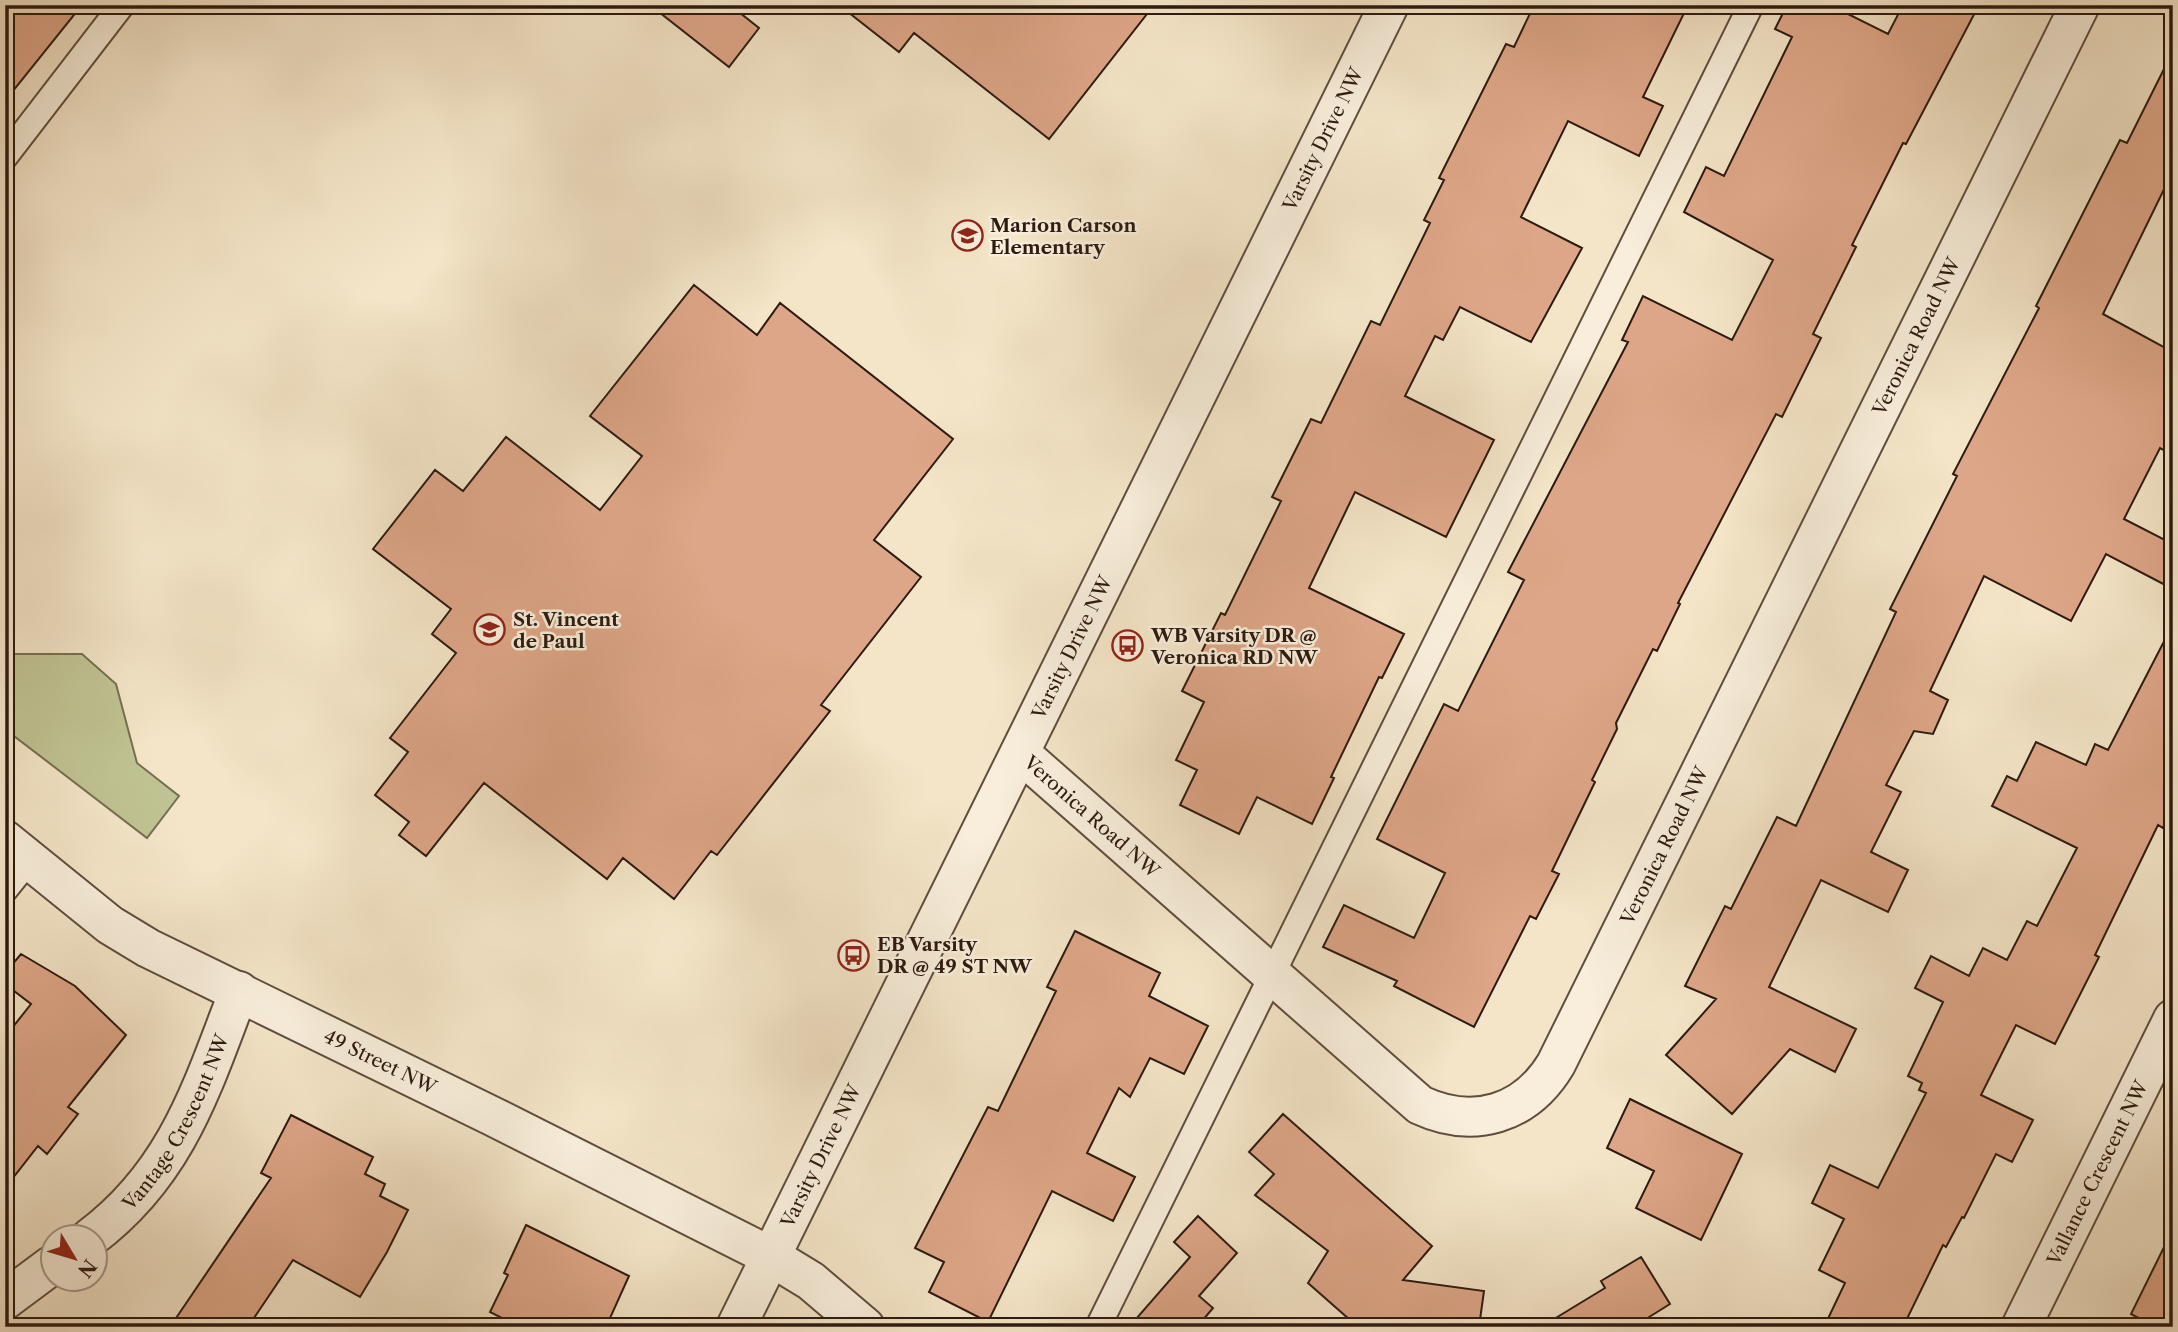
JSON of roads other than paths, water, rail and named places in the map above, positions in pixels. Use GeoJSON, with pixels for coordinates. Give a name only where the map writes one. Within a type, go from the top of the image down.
{"type":"FeatureCollection","features":[{"type":"Feature","properties":{"kind":"street","name":"Varsity Drive NW"},"geometry":{"type":"LineString","coordinates":[[736,1327],[1389,5]]}},
{"type":"Feature","properties":{"kind":"street","name":"Veronica Road NW"},"geometry":{"type":"LineString","coordinates":[[1020,753],[1420,1105],[1442,1115],[1469,1117],[1504,1110],[1524,1101],[1543,1086],[2080,5]]}},
{"type":"Feature","properties":{"kind":"street","name":"49 Street NW"},"geometry":{"type":"LineString","coordinates":[[17,849],[110,925],[148,948],[770,1256]]}},
{"type":"Feature","properties":{"kind":"street","name":"Vantage Crescent NW"},"geometry":{"type":"LineString","coordinates":[[106,1224],[138,1197],[161,1166],[195,1105],[239,991]]}},
{"type":"Feature","properties":{"kind":"street","name":"Vallance Crescent NW"},"geometry":{"type":"LineString","coordinates":[[2021,1327],[2173,1019]]}},
{"type":"Feature","properties":{"kind":"street"},"geometry":{"type":"LineString","coordinates":[[770,1256],[811,1281],[865,1327]]}},
{"type":"Feature","properties":{"kind":"street"},"geometry":{"type":"LineString","coordinates":[[5,1300],[38,1275]]}},
{"type":"Feature","properties":{"kind":"lane"},"geometry":{"type":"LineString","coordinates":[[5,157],[122,5]]}},
{"type":"Feature","properties":{"kind":"lane"},"geometry":{"type":"LineString","coordinates":[[1098,1327],[1751,5]]}},
{"type":"Feature","properties":{"kind":"lane"},"geometry":{"type":"LineString","coordinates":[[5,890],[17,849]]}},
{"type":"Feature","properties":{"kind":"place","name":"Marion Carson Elementary"},"geometry":{"type":"Point","coordinates":[967,236]}},
{"type":"Feature","properties":{"kind":"place","name":"St. Vincent de Paul"},"geometry":{"type":"Point","coordinates":[490,630]}},
{"type":"Feature","properties":{"kind":"place","name":"WB Varsity DR @ Veronica RD NW"},"geometry":{"type":"Point","coordinates":[1128,646]}},
{"type":"Feature","properties":{"kind":"place","name":"EB Varsity DR @ 49 ST NW"},"geometry":{"type":"Point","coordinates":[854,955]}}]}
